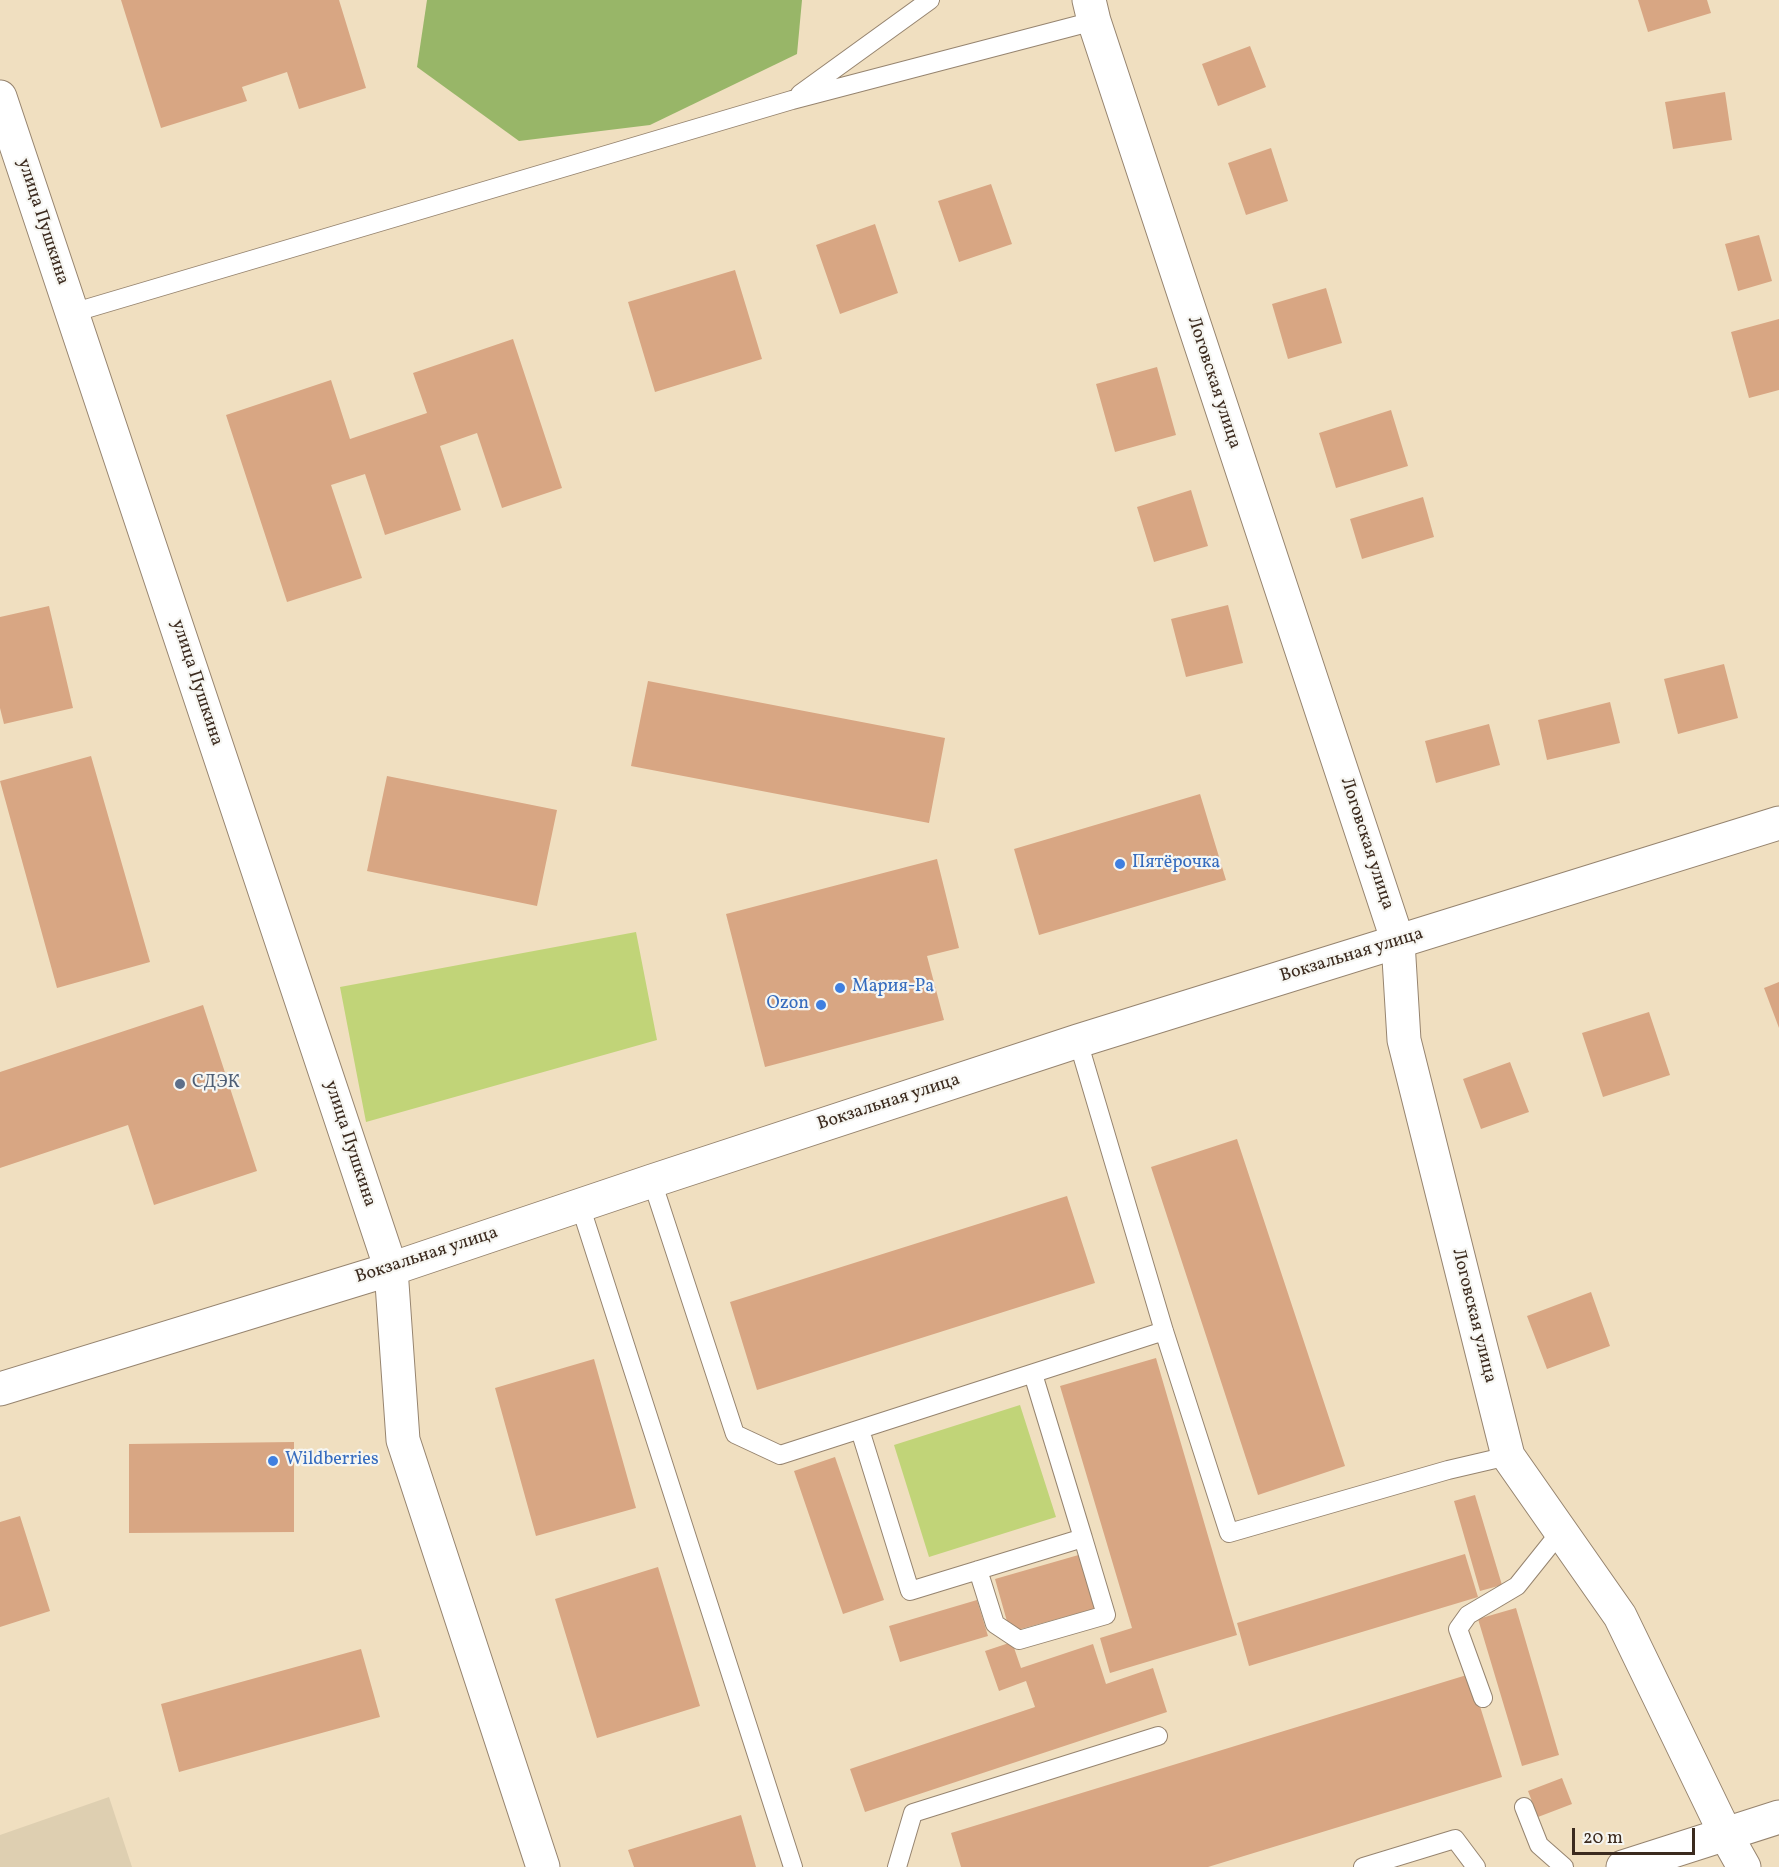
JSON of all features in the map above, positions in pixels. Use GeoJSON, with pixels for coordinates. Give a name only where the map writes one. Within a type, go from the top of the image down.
{"type":"FeatureCollection","features":[{"type":"Feature","properties":{"kind":"street","name":"Логовская улица"},"geometry":{"type":"LineString","coordinates":[[1091,10],[1398,942],[1404,1040],[1508,1456],[1620,1616],[1726,1835],[1744,1867]]}},
{"type":"Feature","properties":{"kind":"street","name":"улица Пушкина"},"geometry":{"type":"LineString","coordinates":[[0,98],[391,1269],[403,1440],[543,1867]]}},
{"type":"Feature","properties":{"kind":"street","name":"Вокзальная улица"},"geometry":{"type":"LineString","coordinates":[[0,1389],[391,1269],[580,1204],[1078,1041],[1779,823]]}},
{"type":"Feature","properties":{"kind":"street"},"geometry":{"type":"LineString","coordinates":[[1623,1867],[1779,1817]]}},
{"type":"Feature","properties":{"kind":"lane"},"geometry":{"type":"LineString","coordinates":[[792,100],[930,0]]}},
{"type":"Feature","properties":{"kind":"lane"},"geometry":{"type":"LineString","coordinates":[[72,313],[1091,10]]}},
{"type":"Feature","properties":{"kind":"lane"},"geometry":{"type":"LineString","coordinates":[[1078,1041],[1164,1331],[1229,1533],[1448,1470],[1508,1456]]}},
{"type":"Feature","properties":{"kind":"lane"},"geometry":{"type":"LineString","coordinates":[[652,1181],[735,1434],[780,1455],[1164,1331]]}},
{"type":"Feature","properties":{"kind":"lane"},"geometry":{"type":"LineString","coordinates":[[580,1204],[793,1867]]}},
{"type":"Feature","properties":{"kind":"lane"},"geometry":{"type":"LineString","coordinates":[[978,1570],[995,1624],[1019,1640],[1106,1615],[1033,1374]]}},
{"type":"Feature","properties":{"kind":"lane"},"geometry":{"type":"LineString","coordinates":[[860,1430],[910,1591],[1083,1538]]}},
{"type":"Feature","properties":{"kind":"lane"},"geometry":{"type":"LineString","coordinates":[[1483,1698],[1458,1629],[1468,1615],[1517,1586],[1561,1531]]}},
{"type":"Feature","properties":{"kind":"lane"},"geometry":{"type":"LineString","coordinates":[[897,1867],[913,1813],[1158,1736]]}},
{"type":"Feature","properties":{"kind":"lane"},"geometry":{"type":"LineString","coordinates":[[1524,1807],[1539,1845],[1564,1867]]}},
{"type":"Feature","properties":{"kind":"lane"},"geometry":{"type":"LineString","coordinates":[[1364,1867],[1455,1839],[1476,1867]]}},
{"type":"Feature","properties":{"kind":"shaded area"},"geometry":{"type":"Polygon","coordinates":[[[109,1797],[132,1867],[0,1867],[0,1835],[109,1797]]]}},
{"type":"Feature","properties":{"kind":"green space"},"geometry":{"type":"Polygon","coordinates":[[[427,0],[802,0],[797,54],[650,125],[519,141],[417,67],[427,0]]]}},
{"type":"Feature","properties":{"kind":"green space"},"geometry":{"type":"Polygon","coordinates":[[[636,932],[657,1040],[366,1122],[340,987],[636,932]]]}},
{"type":"Feature","properties":{"kind":"green space"},"geometry":{"type":"Polygon","coordinates":[[[1020,1405],[1056,1517],[929,1557],[894,1445],[1020,1405]]]}},
{"type":"Feature","properties":{"kind":"building"},"geometry":{"type":"Polygon","coordinates":[[[121,0],[339,0],[366,88],[299,109],[287,72],[242,87],[247,101],[161,128],[121,0]]]}},
{"type":"Feature","properties":{"kind":"building"},"geometry":{"type":"Polygon","coordinates":[[[1638,0],[1707,0],[1711,13],[1648,32],[1638,0]]]}},
{"type":"Feature","properties":{"kind":"building"},"geometry":{"type":"Polygon","coordinates":[[[1250,46],[1266,87],[1218,106],[1202,64],[1250,46]]]}},
{"type":"Feature","properties":{"kind":"building"},"geometry":{"type":"Polygon","coordinates":[[[1725,92],[1732,140],[1673,149],[1665,102],[1725,92]]]}},
{"type":"Feature","properties":{"kind":"building"},"geometry":{"type":"Polygon","coordinates":[[[1271,148],[1288,201],[1246,215],[1228,163],[1271,148]]]}},
{"type":"Feature","properties":{"kind":"building"},"geometry":{"type":"Polygon","coordinates":[[[991,184],[1012,244],[959,262],[938,201],[991,184]]]}},
{"type":"Feature","properties":{"kind":"building"},"geometry":{"type":"Polygon","coordinates":[[[875,224],[898,293],[840,314],[816,245],[875,224]]]}},
{"type":"Feature","properties":{"kind":"building"},"geometry":{"type":"Polygon","coordinates":[[[1759,235],[1772,281],[1738,291],[1725,244],[1759,235]]]}},
{"type":"Feature","properties":{"kind":"building"},"geometry":{"type":"Polygon","coordinates":[[[735,270],[762,359],[655,392],[628,302],[735,270]]]}},
{"type":"Feature","properties":{"kind":"building"},"geometry":{"type":"Polygon","coordinates":[[[1326,288],[1342,343],[1288,359],[1272,304],[1326,288]]]}},
{"type":"Feature","properties":{"kind":"building"},"geometry":{"type":"Polygon","coordinates":[[[1779,319],[1779,390],[1749,398],[1731,332],[1779,319]]]}},
{"type":"Feature","properties":{"kind":"building"},"geometry":{"type":"Polygon","coordinates":[[[513,339],[562,488],[502,508],[477,433],[440,446],[461,510],[385,535],[365,474],[331,485],[362,578],[287,602],[226,415],[331,380],[350,439],[427,413],[413,373],[513,339]]]}},
{"type":"Feature","properties":{"kind":"building"},"geometry":{"type":"Polygon","coordinates":[[[1157,367],[1176,435],[1115,452],[1096,384],[1157,367]]]}},
{"type":"Feature","properties":{"kind":"building"},"geometry":{"type":"Polygon","coordinates":[[[1391,410],[1408,466],[1336,488],[1319,433],[1391,410]]]}},
{"type":"Feature","properties":{"kind":"building"},"geometry":{"type":"Polygon","coordinates":[[[1191,490],[1208,546],[1154,562],[1137,507],[1191,490]]]}},
{"type":"Feature","properties":{"kind":"building"},"geometry":{"type":"Polygon","coordinates":[[[1423,497],[1434,537],[1362,559],[1350,519],[1423,497]]]}},
{"type":"Feature","properties":{"kind":"building"},"geometry":{"type":"Polygon","coordinates":[[[1228,605],[1243,663],[1186,677],[1171,619],[1228,605]]]}},
{"type":"Feature","properties":{"kind":"building"},"geometry":{"type":"Polygon","coordinates":[[[49,606],[73,708],[4,724],[0,708],[0,617],[49,606]]]}},
{"type":"Feature","properties":{"kind":"building"},"geometry":{"type":"Polygon","coordinates":[[[1724,664],[1738,718],[1678,734],[1664,679],[1724,664]]]}},
{"type":"Feature","properties":{"kind":"building"},"geometry":{"type":"Polygon","coordinates":[[[648,681],[945,738],[929,823],[631,766],[648,681]]]}},
{"type":"Feature","properties":{"kind":"building"},"geometry":{"type":"Polygon","coordinates":[[[1610,702],[1620,743],[1547,760],[1538,720],[1610,702]]]}},
{"type":"Feature","properties":{"kind":"building"},"geometry":{"type":"Polygon","coordinates":[[[1489,724],[1500,765],[1436,783],[1425,741],[1489,724]]]}},
{"type":"Feature","properties":{"kind":"building"},"geometry":{"type":"Polygon","coordinates":[[[91,756],[150,962],[57,988],[0,781],[91,756]]]}},
{"type":"Feature","properties":{"kind":"building"},"geometry":{"type":"Polygon","coordinates":[[[387,776],[557,810],[537,906],[367,871],[387,776]]]}},
{"type":"Feature","properties":{"kind":"building","name":"Пятёрочка"},"geometry":{"type":"Polygon","coordinates":[[[1200,794],[1226,880],[1039,935],[1014,849],[1200,794]]]}},
{"type":"Feature","properties":{"kind":"building","name":"Мария-Ра"},"geometry":{"type":"Polygon","coordinates":[[[937,859],[959,948],[927,956],[944,1020],[765,1067],[726,914],[937,859]]]}},
{"type":"Feature","properties":{"kind":"building"},"geometry":{"type":"Polygon","coordinates":[[[1779,982],[1779,1028],[1764,988],[1779,982]]]}},
{"type":"Feature","properties":{"kind":"building"},"geometry":{"type":"Polygon","coordinates":[[[203,1005],[257,1171],[154,1205],[128,1125],[0,1168],[0,1072],[203,1005]]]}},
{"type":"Feature","properties":{"kind":"building"},"geometry":{"type":"Polygon","coordinates":[[[1649,1012],[1670,1075],[1603,1097],[1582,1033],[1649,1012]]]}},
{"type":"Feature","properties":{"kind":"building"},"geometry":{"type":"Polygon","coordinates":[[[1510,1062],[1529,1112],[1481,1129],[1463,1079],[1510,1062]]]}},
{"type":"Feature","properties":{"kind":"building"},"geometry":{"type":"Polygon","coordinates":[[[1237,1139],[1345,1466],[1258,1495],[1151,1167],[1237,1139]]]}},
{"type":"Feature","properties":{"kind":"building"},"geometry":{"type":"Polygon","coordinates":[[[1067,1196],[1095,1283],[757,1390],[730,1302],[1067,1196]]]}},
{"type":"Feature","properties":{"kind":"building"},"geometry":{"type":"Polygon","coordinates":[[[1591,1292],[1610,1346],[1547,1369],[1527,1316],[1591,1292]]]}},
{"type":"Feature","properties":{"kind":"building"},"geometry":{"type":"Polygon","coordinates":[[[1156,1358],[1237,1635],[1110,1673],[1100,1638],[1132,1628],[1060,1386],[1156,1358]]]}},
{"type":"Feature","properties":{"kind":"building"},"geometry":{"type":"Polygon","coordinates":[[[594,1359],[636,1508],[536,1536],[495,1388],[594,1359]]]}},
{"type":"Feature","properties":{"kind":"building"},"geometry":{"type":"Polygon","coordinates":[[[294,1442],[294,1532],[129,1533],[129,1444],[294,1442]]]}},
{"type":"Feature","properties":{"kind":"building"},"geometry":{"type":"Polygon","coordinates":[[[835,1457],[884,1600],[843,1614],[794,1471],[835,1457]]]}},
{"type":"Feature","properties":{"kind":"building"},"geometry":{"type":"Polygon","coordinates":[[[1475,1495],[1502,1585],[1480,1591],[1454,1501],[1475,1495]]]}},
{"type":"Feature","properties":{"kind":"building"},"geometry":{"type":"Polygon","coordinates":[[[20,1516],[50,1611],[0,1627],[0,1522],[20,1516]]]}},
{"type":"Feature","properties":{"kind":"building"},"geometry":{"type":"Polygon","coordinates":[[[1082,1554],[1097,1608],[1010,1632],[995,1579],[1082,1554]]]}},
{"type":"Feature","properties":{"kind":"building"},"geometry":{"type":"Polygon","coordinates":[[[1465,1554],[1478,1597],[1249,1666],[1237,1623],[1465,1554]]]}},
{"type":"Feature","properties":{"kind":"building"},"geometry":{"type":"Polygon","coordinates":[[[658,1567],[700,1706],[597,1738],[555,1599],[658,1567]]]}},
{"type":"Feature","properties":{"kind":"building"},"geometry":{"type":"Polygon","coordinates":[[[977,1600],[988,1636],[900,1662],[889,1626],[977,1600]]]}},
{"type":"Feature","properties":{"kind":"building"},"geometry":{"type":"Polygon","coordinates":[[[1516,1608],[1559,1755],[1522,1766],[1478,1619],[1516,1608]]]}},
{"type":"Feature","properties":{"kind":"building"},"geometry":{"type":"Polygon","coordinates":[[[1012,1642],[1021,1668],[1093,1644],[1106,1684],[1153,1668],[1167,1712],[865,1812],[850,1769],[1035,1707],[1026,1681],[999,1691],[985,1651],[1012,1642]]]}},
{"type":"Feature","properties":{"kind":"building"},"geometry":{"type":"Polygon","coordinates":[[[361,1649],[380,1717],[179,1772],[161,1704],[361,1649]]]}},
{"type":"Feature","properties":{"kind":"building"},"geometry":{"type":"Polygon","coordinates":[[[1470,1674],[1502,1777],[1208,1867],[961,1867],[951,1833],[1470,1674]]]}},
{"type":"Feature","properties":{"kind":"building"},"geometry":{"type":"Polygon","coordinates":[[[1562,1778],[1572,1804],[1538,1817],[1528,1791],[1562,1778]]]}},
{"type":"Feature","properties":{"kind":"building"},"geometry":{"type":"Polygon","coordinates":[[[741,1815],[756,1867],[634,1867],[628,1850],[741,1815]]]}},
{"type":"Feature","properties":{"kind":"place","name":"Пятёрочка"},"geometry":{"type":"Point","coordinates":[1120,864]}},
{"type":"Feature","properties":{"kind":"place","name":"Мария-Ра"},"geometry":{"type":"Point","coordinates":[840,988]}},
{"type":"Feature","properties":{"kind":"place","name":"Ozon"},"geometry":{"type":"Point","coordinates":[821,1005]}},
{"type":"Feature","properties":{"kind":"place","name":"СДЭК"},"geometry":{"type":"Point","coordinates":[180,1084]}},
{"type":"Feature","properties":{"kind":"place","name":"Wildberries"},"geometry":{"type":"Point","coordinates":[273,1461]}}]}
